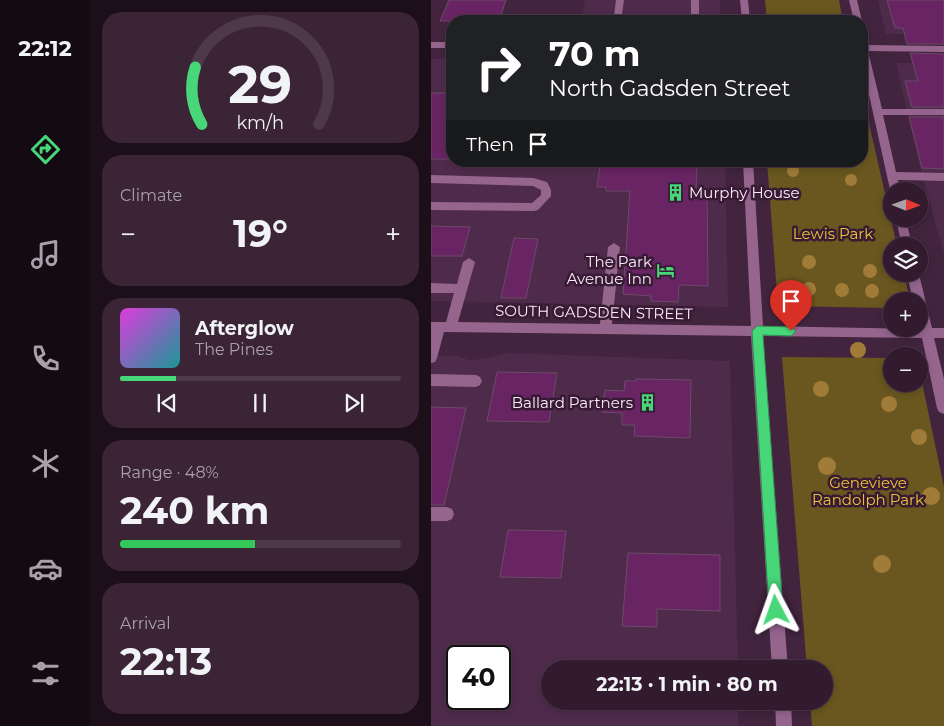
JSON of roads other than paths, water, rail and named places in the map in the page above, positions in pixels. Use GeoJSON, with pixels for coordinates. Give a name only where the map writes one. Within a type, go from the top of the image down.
{"type":"FeatureCollection","features":[{"type":"Feature","properties":{"kind":"street"},"geometry":{"type":"LineString","coordinates":[[618,15],[620,0]]}},
{"type":"Feature","properties":{"kind":"street"},"geometry":{"type":"LineString","coordinates":[[695,0],[695,15]]}},
{"type":"Feature","properties":{"kind":"street"},"geometry":{"type":"LineString","coordinates":[[744,0],[745,15]]}},
{"type":"Feature","properties":{"kind":"street"},"geometry":{"type":"LineString","coordinates":[[853,0],[857,15]]}},
{"type":"Feature","properties":{"kind":"street"},"geometry":{"type":"LineString","coordinates":[[431,45],[446,45]]}},
{"type":"Feature","properties":{"kind":"street"},"geometry":{"type":"LineString","coordinates":[[868,46],[944,49]]}},
{"type":"Feature","properties":{"kind":"street"},"geometry":{"type":"LineString","coordinates":[[868,68],[893,182]]}},
{"type":"Feature","properties":{"kind":"street"},"geometry":{"type":"LineString","coordinates":[[878,112],[944,112]]}},
{"type":"Feature","properties":{"kind":"street"},"geometry":{"type":"LineString","coordinates":[[748,167],[757,331],[780,660]]}},
{"type":"Feature","properties":{"kind":"street"},"geometry":{"type":"LineString","coordinates":[[892,176],[944,177]]}},
{"type":"Feature","properties":{"kind":"street"},"geometry":{"type":"LineString","coordinates":[[431,179],[533,182],[543,185],[546,190],[546,196],[534,207],[431,206]]}},
{"type":"Feature","properties":{"kind":"street"},"geometry":{"type":"LineString","coordinates":[[605,329],[614,247]]}},
{"type":"Feature","properties":{"kind":"street"},"geometry":{"type":"LineString","coordinates":[[431,358],[440,327],[461,289],[469,262]]}},
{"type":"Feature","properties":{"kind":"street"},"geometry":{"type":"LineString","coordinates":[[431,288],[461,289]]}},
{"type":"Feature","properties":{"kind":"street","name":"SOUTH GADSDEN STREET"},"geometry":{"type":"LineString","coordinates":[[440,327],[883,332]]}},
{"type":"Feature","properties":{"kind":"street","name":"SOUTH GADSDEN STREET"},"geometry":{"type":"LineString","coordinates":[[928,333],[944,333]]}},
{"type":"Feature","properties":{"kind":"street"},"geometry":{"type":"LineString","coordinates":[[927,337],[944,408]]}},
{"type":"Feature","properties":{"kind":"street"},"geometry":{"type":"LineString","coordinates":[[431,380],[476,381]]}},
{"type":"Feature","properties":{"kind":"street"},"geometry":{"type":"LineString","coordinates":[[431,514],[447,514]]}},
{"type":"Feature","properties":{"kind":"street"},"geometry":{"type":"LineString","coordinates":[[784,710],[785,726]]}},
{"type":"Feature","properties":{"kind":"place","name":"Murphy House"},"geometry":{"type":"Point","coordinates":[675,192]}},
{"type":"Feature","properties":{"kind":"place","name":"The Park Avenue Inn"},"geometry":{"type":"Point","coordinates":[666,270]}},
{"type":"Feature","properties":{"kind":"place","name":"Ballard Partners"},"geometry":{"type":"Point","coordinates":[647,402]}},
{"type":"Feature","properties":{"kind":"park label","name":"Lewis Park"},"geometry":{"type":"Point","coordinates":[833,233]}},
{"type":"Feature","properties":{"kind":"park label","name":"Genevieve Randolph Park"},"geometry":{"type":"Point","coordinates":[868,490]}}]}
